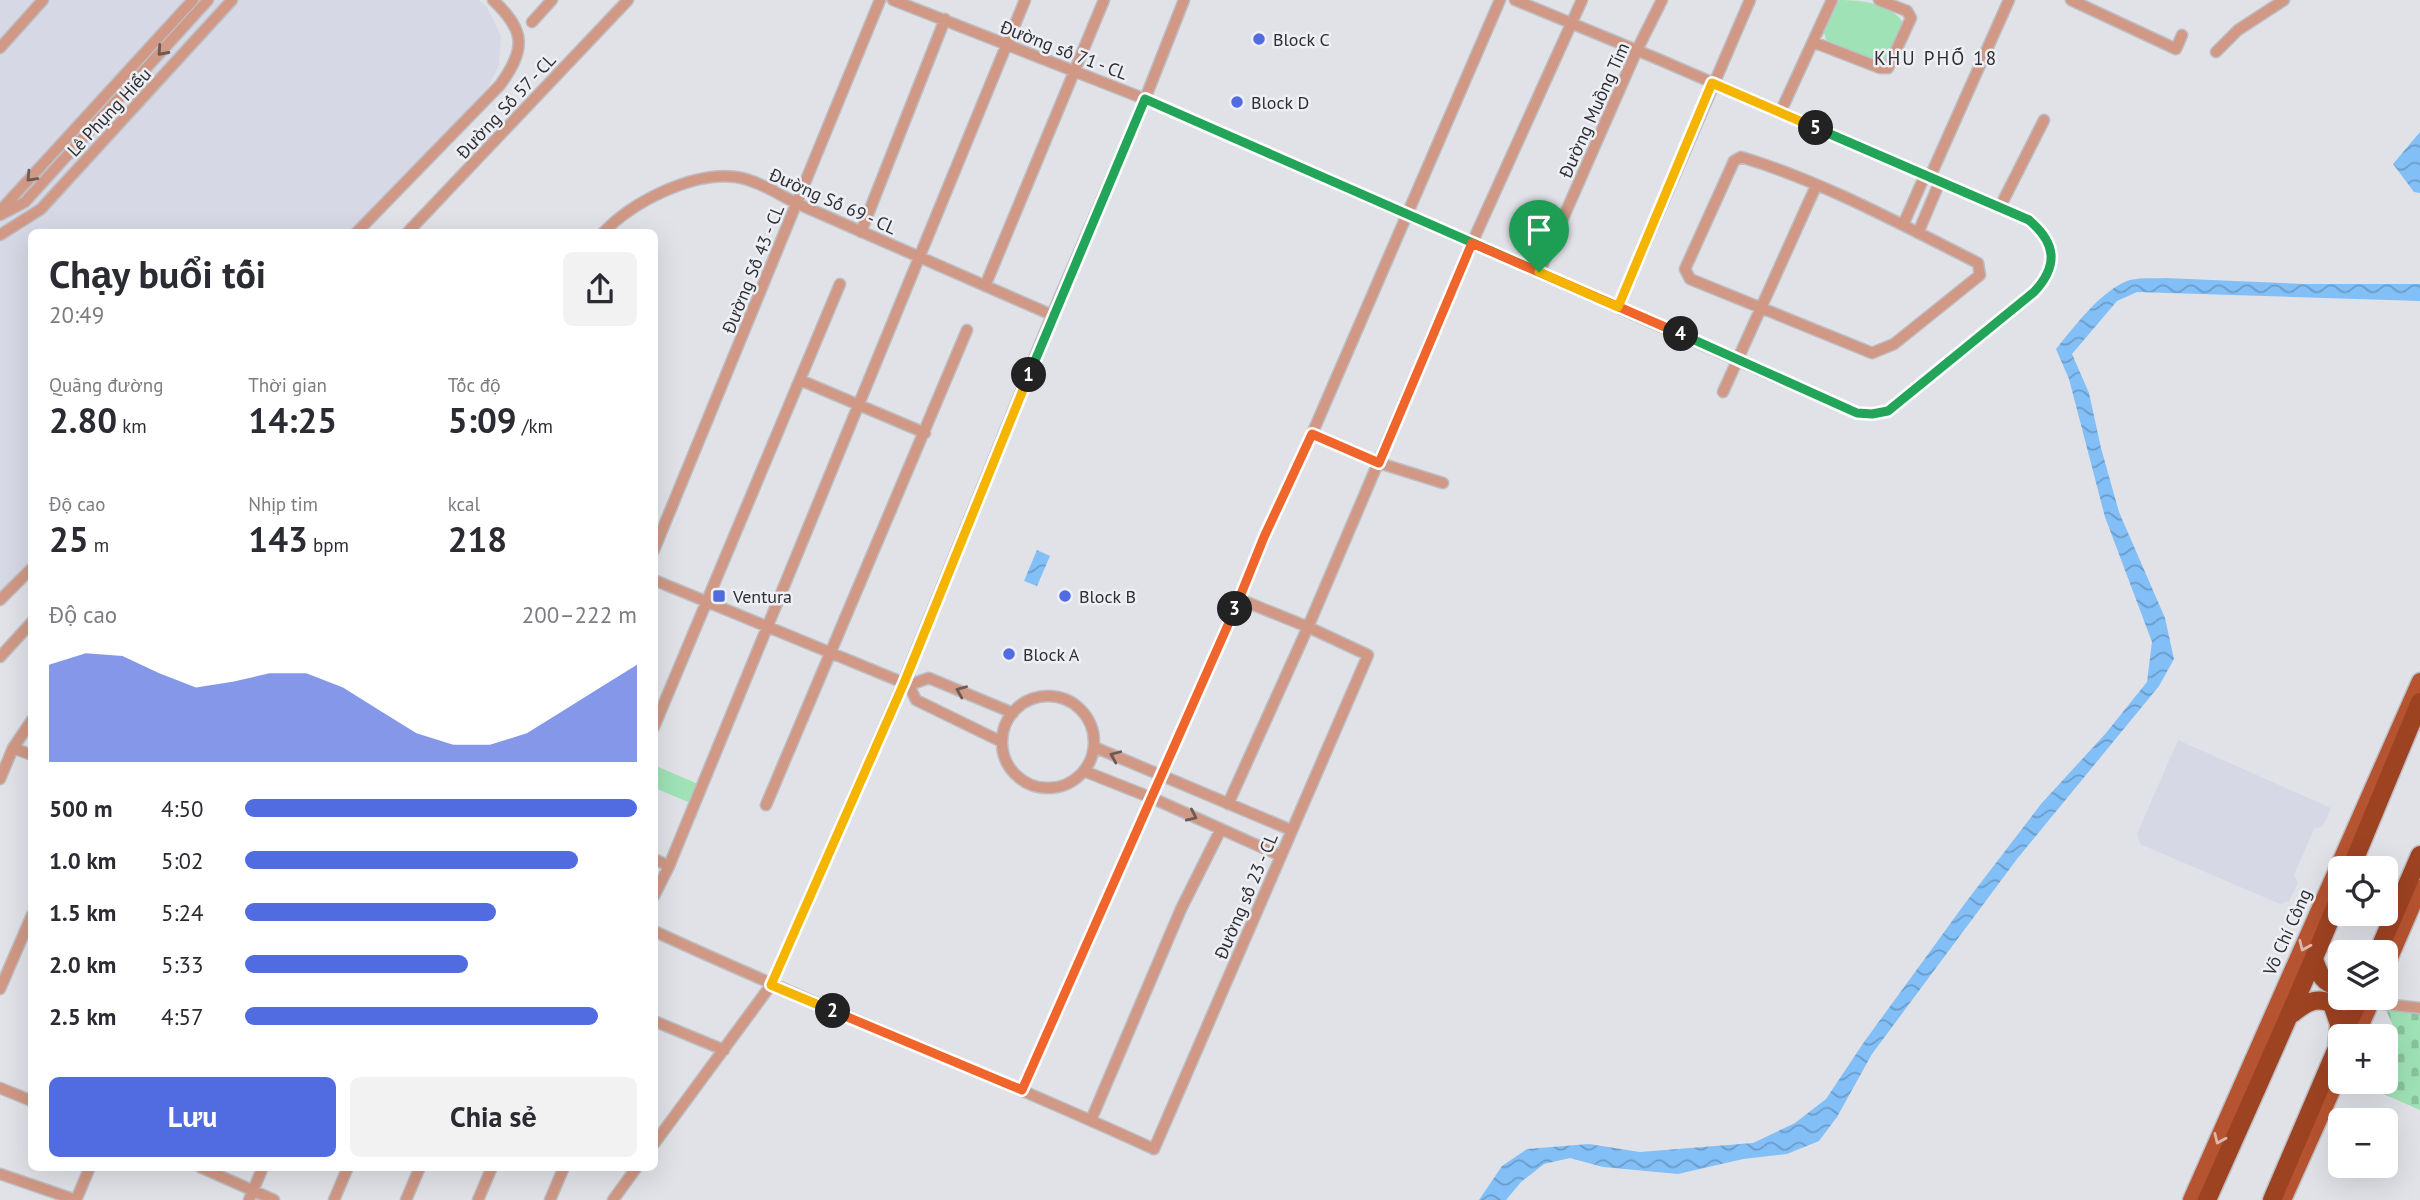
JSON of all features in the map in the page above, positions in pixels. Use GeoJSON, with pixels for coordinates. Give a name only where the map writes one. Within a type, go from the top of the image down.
{"type":"FeatureCollection","features":[{"type":"Feature","properties":{"kind":"highway"},"geometry":{"type":"LineString","coordinates":[[2356,856],[2420,702]]}},
{"type":"Feature","properties":{"kind":"highway"},"geometry":{"type":"LineString","coordinates":[[2383,940],[2420,855]]}},
{"type":"Feature","properties":{"kind":"highway","name":"Võ Chí Công"},"geometry":{"type":"LineString","coordinates":[[2207,1200],[2240,1109],[2290,1017],[2328,925]]}},
{"type":"Feature","properties":{"kind":"highway"},"geometry":{"type":"LineString","coordinates":[[2314,958],[2319,975],[2328,982]]}},
{"type":"Feature","properties":{"kind":"highway"},"geometry":{"type":"LineString","coordinates":[[2290,1017],[2310,1001],[2323,999],[2333,1004],[2339,1024]]}},
{"type":"Feature","properties":{"kind":"highway"},"geometry":{"type":"LineString","coordinates":[[2272,1200],[2328,1069]]}},
{"type":"Feature","properties":{"kind":"main road","name":"Võ Chí Công"},"geometry":{"type":"LineString","coordinates":[[2191,1200],[2240,1109],[2420,681]]}},
{"type":"Feature","properties":{"kind":"main road"},"geometry":{"type":"LineString","coordinates":[[2398,940],[2420,888]]}},
{"type":"Feature","properties":{"kind":"main road"},"geometry":{"type":"LineString","coordinates":[[2284,1200],[2331,1094]]}},
{"type":"Feature","properties":{"kind":"street"},"geometry":{"type":"LineString","coordinates":[[0,48],[43,0]]}},
{"type":"Feature","properties":{"kind":"street","name":"Lê Phụng Hiểu"},"geometry":{"type":"LineString","coordinates":[[0,213],[193,0]]}},
{"type":"Feature","properties":{"kind":"street","name":"Lê Phụng Hiểu"},"geometry":{"type":"LineString","coordinates":[[0,213],[25,202],[208,0]]}},
{"type":"Feature","properties":{"kind":"street","name":"Lê Phụng Hiểu"},"geometry":{"type":"LineString","coordinates":[[0,235],[37,205],[225,0]]}},
{"type":"Feature","properties":{"kind":"street","name":"Lê Phụng Hiểu"},"geometry":{"type":"LineString","coordinates":[[0,235],[41,209],[232,0]]}},
{"type":"Feature","properties":{"kind":"street"},"geometry":{"type":"LineString","coordinates":[[360,229],[500,85],[514,66],[519,50],[517,30],[510,16],[493,0]]}},
{"type":"Feature","properties":{"kind":"street"},"geometry":{"type":"LineString","coordinates":[[532,22],[552,0]]}},
{"type":"Feature","properties":{"kind":"street","name":"Đường Số 57 - CL"},"geometry":{"type":"LineString","coordinates":[[411,229],[628,0]]}},
{"type":"Feature","properties":{"kind":"street","name":"Đường Số 43 - CL"},"geometry":{"type":"LineString","coordinates":[[658,540],[880,0]]}},
{"type":"Feature","properties":{"kind":"street","name":"Đường số 71 - CL"},"geometry":{"type":"LineString","coordinates":[[893,0],[1145,99],[1857,413],[1888,411],[2034,292],[2048,275],[2051,253],[2040,230],[2029,220],[1515,0]]}},
{"type":"Feature","properties":{"kind":"street"},"geometry":{"type":"LineString","coordinates":[[658,888],[1026,0]]}},
{"type":"Feature","properties":{"kind":"street"},"geometry":{"type":"LineString","coordinates":[[985,286],[1104,0]]}},
{"type":"Feature","properties":{"kind":"street"},"geometry":{"type":"LineString","coordinates":[[658,1139],[771,985],[906,684],[1052,315],[1145,99],[1184,0]]}},
{"type":"Feature","properties":{"kind":"street"},"geometry":{"type":"LineString","coordinates":[[1022,1090],[1264,537],[1312,434],[1500,0]]}},
{"type":"Feature","properties":{"kind":"street"},"geometry":{"type":"LineString","coordinates":[[1228,804],[1308,627],[1472,243],[1582,0]]}},
{"type":"Feature","properties":{"kind":"street","name":"Đường Muồng Tím"},"geometry":{"type":"LineString","coordinates":[[1539,272],[1637,50],[1662,0]]}},
{"type":"Feature","properties":{"kind":"street"},"geometry":{"type":"LineString","coordinates":[[1618,307],[1712,83],[1750,0]]}},
{"type":"Feature","properties":{"kind":"street"},"geometry":{"type":"LineString","coordinates":[[1780,113],[1832,0]]}},
{"type":"Feature","properties":{"kind":"street"},"geometry":{"type":"LineString","coordinates":[[1813,42],[1880,68],[1888,68],[1911,18],[1907,11],[1880,0]]}},
{"type":"Feature","properties":{"kind":"street"},"geometry":{"type":"LineString","coordinates":[[1903,226],[1931,178],[2009,0]]}},
{"type":"Feature","properties":{"kind":"street"},"geometry":{"type":"LineString","coordinates":[[2071,0],[2176,49],[2182,35]]}},
{"type":"Feature","properties":{"kind":"street"},"geometry":{"type":"LineString","coordinates":[[2094,11],[2099,0]]}},
{"type":"Feature","properties":{"kind":"street"},"geometry":{"type":"LineString","coordinates":[[2216,51],[2238,30],[2284,0]]}},
{"type":"Feature","properties":{"kind":"street"},"geometry":{"type":"LineString","coordinates":[[861,232],[945,19]]}},
{"type":"Feature","properties":{"kind":"street"},"geometry":{"type":"LineString","coordinates":[[2000,207],[2044,120]]}},
{"type":"Feature","properties":{"kind":"street"},"geometry":{"type":"LineString","coordinates":[[1741,157],[1816,186],[1903,226],[1978,262],[1980,275],[1894,344],[1872,353],[1690,279],[1685,269],[1734,161],[1741,157]]}},
{"type":"Feature","properties":{"kind":"street","name":"Đường Số 69 - CL"},"geometry":{"type":"LineString","coordinates":[[608,229],[641,202],[671,187],[709,179],[736,177],[765,187],[919,258],[1052,315]]}},
{"type":"Feature","properties":{"kind":"street"},"geometry":{"type":"LineString","coordinates":[[1918,233],[1931,178]]}},
{"type":"Feature","properties":{"kind":"street"},"geometry":{"type":"LineString","coordinates":[[1723,392],[1816,186]]}},
{"type":"Feature","properties":{"kind":"street"},"geometry":{"type":"LineString","coordinates":[[658,717],[840,284]]}},
{"type":"Feature","properties":{"kind":"street"},"geometry":{"type":"LineString","coordinates":[[766,805],[967,330]]}},
{"type":"Feature","properties":{"kind":"street"},"geometry":{"type":"LineString","coordinates":[[800,380],[925,433]]}},
{"type":"Feature","properties":{"kind":"street"},"geometry":{"type":"LineString","coordinates":[[1312,434],[1379,463],[1443,483]]}},
{"type":"Feature","properties":{"kind":"street"},"geometry":{"type":"LineString","coordinates":[[0,600],[28,572]]}},
{"type":"Feature","properties":{"kind":"street"},"geometry":{"type":"LineString","coordinates":[[658,582],[906,684],[916,700],[1002,742]]}},
{"type":"Feature","properties":{"kind":"street"},"geometry":{"type":"LineString","coordinates":[[1239,599],[1308,627]]}},
{"type":"Feature","properties":{"kind":"street"},"geometry":{"type":"LineString","coordinates":[[0,657],[28,626]]}},
{"type":"Feature","properties":{"kind":"street","name":"Đường số 23 - CL"},"geometry":{"type":"LineString","coordinates":[[1091,1119],[1154,1149],[1368,655],[1308,627]]}},
{"type":"Feature","properties":{"kind":"street"},"geometry":{"type":"LineString","coordinates":[[906,684],[929,678],[1013,713]]}},
{"type":"Feature","properties":{"kind":"street"},"geometry":{"type":"LineString","coordinates":[[1037,698],[1066,700],[1079,708],[1088,719],[1093,733],[1094,747],[1084,771],[1069,783],[1054,788],[1038,787],[1024,782],[1012,771],[1004,757],[1002,742],[1005,726],[1013,713],[1037,698]]}},
{"type":"Feature","properties":{"kind":"street"},"geometry":{"type":"LineString","coordinates":[[0,779],[13,748],[28,726]]}},
{"type":"Feature","properties":{"kind":"street"},"geometry":{"type":"LineString","coordinates":[[1094,747],[1291,830]]}},
{"type":"Feature","properties":{"kind":"street"},"geometry":{"type":"LineString","coordinates":[[13,748],[28,754]]}},
{"type":"Feature","properties":{"kind":"street"},"geometry":{"type":"LineString","coordinates":[[1084,771],[1152,798],[1281,856]]}},
{"type":"Feature","properties":{"kind":"street"},"geometry":{"type":"LineString","coordinates":[[658,933],[771,985],[1091,1119],[1181,909],[1221,829]]}},
{"type":"Feature","properties":{"kind":"street"},"geometry":{"type":"LineString","coordinates":[[658,861],[669,866]]}},
{"type":"Feature","properties":{"kind":"street"},"geometry":{"type":"LineString","coordinates":[[0,989],[28,924]]}},
{"type":"Feature","properties":{"kind":"street"},"geometry":{"type":"LineString","coordinates":[[2398,1005],[2420,1008]]}},
{"type":"Feature","properties":{"kind":"street"},"geometry":{"type":"LineString","coordinates":[[658,1023],[724,1050]]}},
{"type":"Feature","properties":{"kind":"street"},"geometry":{"type":"LineString","coordinates":[[0,1088],[28,1099]]}},
{"type":"Feature","properties":{"kind":"street"},"geometry":{"type":"LineString","coordinates":[[0,1174],[76,1200],[88,1171]]}},
{"type":"Feature","properties":{"kind":"street"},"geometry":{"type":"LineString","coordinates":[[207,1171],[251,1196],[274,1200]]}},
{"type":"Feature","properties":{"kind":"street"},"geometry":{"type":"LineString","coordinates":[[251,1196],[261,1171]]}},
{"type":"Feature","properties":{"kind":"street"},"geometry":{"type":"LineString","coordinates":[[334,1200],[346,1171]]}},
{"type":"Feature","properties":{"kind":"street"},"geometry":{"type":"LineString","coordinates":[[406,1200],[417,1171]]}},
{"type":"Feature","properties":{"kind":"street"},"geometry":{"type":"LineString","coordinates":[[478,1200],[490,1171]]}},
{"type":"Feature","properties":{"kind":"street"},"geometry":{"type":"LineString","coordinates":[[550,1200],[562,1171]]}},
{"type":"Feature","properties":{"kind":"street"},"geometry":{"type":"LineString","coordinates":[[613,1200],[634,1171]]}},
{"type":"Feature","properties":{"kind":"shaded area"},"geometry":{"type":"Polygon","coordinates":[[[0,0],[479,0],[487,7],[501,36],[499,65],[488,88],[355,229],[28,229],[28,563],[0,592],[0,0]]]}},
{"type":"Feature","properties":{"kind":"shaded area"},"geometry":{"type":"Polygon","coordinates":[[[2178,740],[2331,808],[2323,826],[2314,829],[2294,875],[2298,883],[2289,901],[2280,904],[2140,844],[2137,834],[2178,740]]]}},
{"type":"Feature","properties":{"kind":"green space"},"geometry":{"type":"Polygon","coordinates":[[[1839,0],[1875,4],[1899,17],[1904,24],[1885,62],[1879,63],[1826,40],[1824,32],[1839,0]]]}},
{"type":"Feature","properties":{"kind":"green space"},"geometry":{"type":"Polygon","coordinates":[[[658,767],[698,784],[690,803],[658,789],[658,767]]]}},
{"type":"Feature","properties":{"kind":"green space"},"geometry":{"type":"Polygon","coordinates":[[[2386,1010],[2420,1012],[2420,1110],[2383,1094],[2398,1094],[2398,1024],[2392,1024],[2386,1010]]]}},
{"type":"Feature","properties":{"kind":"water"},"geometry":{"type":"Polygon","coordinates":[[[2420,132],[2420,193],[2414,192],[2393,164],[2420,132]]]}},
{"type":"Feature","properties":{"kind":"water"},"geometry":{"type":"Polygon","coordinates":[[[2136,279],[2305,284],[2420,284],[2420,301],[2137,292],[2117,301],[2072,354],[2089,393],[2119,512],[2165,618],[2174,659],[2159,686],[2017,859],[1872,1054],[1837,1117],[1819,1141],[1787,1154],[1743,1159],[1678,1174],[1603,1167],[1570,1158],[1544,1164],[1521,1182],[1506,1200],[1479,1200],[1502,1166],[1527,1149],[1589,1144],[1640,1152],[1753,1143],[1795,1123],[1826,1099],[1966,902],[2041,804],[2106,733],[2147,682],[2152,642],[2105,517],[2069,379],[2056,349],[2088,311],[2117,286],[2136,279]]]}},
{"type":"Feature","properties":{"kind":"water"},"geometry":{"type":"Polygon","coordinates":[[[1037,550],[1050,556],[1037,586],[1024,581],[1037,550]]]}},
{"type":"Feature","properties":{"kind":"place","name":"Block C"},"geometry":{"type":"Point","coordinates":[1259,39]}},
{"type":"Feature","properties":{"kind":"place","name":"Block D"},"geometry":{"type":"Point","coordinates":[1237,102]}},
{"type":"Feature","properties":{"kind":"place","name":"Ventura"},"geometry":{"type":"Point","coordinates":[719,596]}},
{"type":"Feature","properties":{"kind":"place","name":"Block B"},"geometry":{"type":"Point","coordinates":[1065,596]}},
{"type":"Feature","properties":{"kind":"place","name":"Block A"},"geometry":{"type":"Point","coordinates":[1009,654]}},
{"type":"Feature","properties":{"kind":"district","name":"KHU PHỐ 18"},"geometry":{"type":"Point","coordinates":[1936,58]}},
{"type":"Feature","properties":{"kind":"route"},"geometry":{"type":"LineString","coordinates":[[1712,83],[2029,220],[2040,230],[2049,245],[2052,260],[2048,275],[2034,292],[1888,411],[1872,414],[1857,413],[1472,243],[1379,463],[1312,434],[1264,537],[1022,1090],[771,985],[904,683],[1052,315],[1145,99],[1539,272],[1618,307],[1712,83]]}}]}
